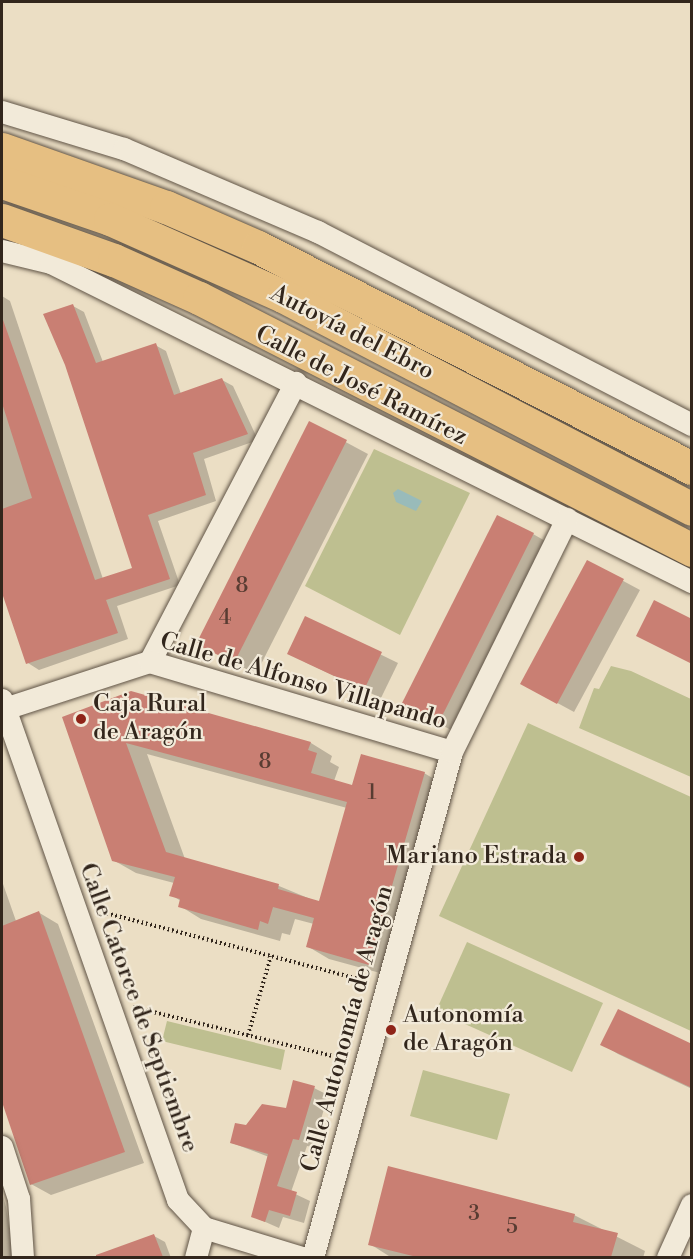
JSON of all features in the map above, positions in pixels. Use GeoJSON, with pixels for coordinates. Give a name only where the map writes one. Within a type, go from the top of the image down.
{"type":"FeatureCollection","features":[{"type":"Feature","properties":{"kind":"highway","name":"Autovía del Ebro"},"geometry":{"type":"LineString","coordinates":[[2,149],[166,207],[258,247],[692,468]]}},
{"type":"Feature","properties":{"kind":"highway","name":"Autovía del Ebro"},"geometry":{"type":"LineString","coordinates":[[2,182],[110,219],[283,296],[692,509]]}},
{"type":"Feature","properties":{"kind":"highway"},"geometry":{"type":"LineString","coordinates":[[2,220],[114,260],[199,298],[692,550]]}},
{"type":"Feature","properties":{"kind":"street"},"geometry":{"type":"LineString","coordinates":[[2,112],[124,149],[318,232],[692,425]]}},
{"type":"Feature","properties":{"kind":"street","name":"Calle de José Ramírez"},"geometry":{"type":"LineString","coordinates":[[2,251],[51,263],[692,582]]}},
{"type":"Feature","properties":{"kind":"street"},"geometry":{"type":"LineString","coordinates":[[150,662],[296,383]]}},
{"type":"Feature","properties":{"kind":"street","name":"Calle Autonomía de Aragón"},"geometry":{"type":"LineString","coordinates":[[313,1257],[452,752],[567,519]]}},
{"type":"Feature","properties":{"kind":"street","name":"Calle de Alfonso Villapando"},"geometry":{"type":"LineString","coordinates":[[3,706],[150,662],[452,752]]}},
{"type":"Feature","properties":{"kind":"street","name":"Calle Catorce de Septiembre"},"geometry":{"type":"LineString","coordinates":[[3,706],[178,1200],[204,1228]]}},
{"type":"Feature","properties":{"kind":"street"},"geometry":{"type":"LineString","coordinates":[[2,1147],[19,1200],[23,1257]]}},
{"type":"Feature","properties":{"kind":"street"},"geometry":{"type":"LineString","coordinates":[[668,1257],[692,1205]]}},
{"type":"Feature","properties":{"kind":"street"},"geometry":{"type":"LineString","coordinates":[[196,1257],[204,1228],[302,1257]]}},
{"type":"Feature","properties":{"kind":"path"},"geometry":{"type":"LineString","coordinates":[[73,904],[388,986]]}},
{"type":"Feature","properties":{"kind":"path"},"geometry":{"type":"LineString","coordinates":[[248,1035],[271,956]]}},
{"type":"Feature","properties":{"kind":"path"},"geometry":{"type":"LineString","coordinates":[[108,1001],[366,1064]]}},
{"type":"Feature","properties":{"kind":"green space"},"geometry":{"type":"Polygon","coordinates":[[[374,449],[470,493],[400,635],[305,586],[374,449]]]}},
{"type":"Feature","properties":{"kind":"green space"},"geometry":{"type":"Polygon","coordinates":[[[611,666],[631,671],[691,699],[691,777],[579,728],[594,688],[599,689],[611,666]]]}},
{"type":"Feature","properties":{"kind":"green space","name":"Mariano Estrada"},"geometry":{"type":"Polygon","coordinates":[[[528,723],[691,797],[691,1031],[439,916],[528,723]]]}},
{"type":"Feature","properties":{"kind":"green space"},"geometry":{"type":"Polygon","coordinates":[[[467,942],[603,1003],[572,1072],[436,1011],[467,942]]]}},
{"type":"Feature","properties":{"kind":"green space"},"geometry":{"type":"Polygon","coordinates":[[[167,1021],[285,1050],[281,1070],[162,1041],[167,1021]]]}},
{"type":"Feature","properties":{"kind":"green space"},"geometry":{"type":"Polygon","coordinates":[[[423,1070],[510,1094],[497,1140],[410,1116],[423,1070]]]}},
{"type":"Feature","properties":{"kind":"water"},"geometry":{"type":"Polygon","coordinates":[[[398,489],[422,501],[416,511],[396,502],[393,493],[398,489]]]}},
{"type":"Feature","properties":{"kind":"building"},"geometry":{"type":"Polygon","coordinates":[[[73,304],[96,363],[156,343],[174,395],[222,378],[248,434],[193,453],[206,495],[148,515],[170,579],[106,600],[118,633],[26,664],[2,593],[2,509],[32,498],[2,403],[2,317],[95,580],[132,568],[65,365],[43,314],[73,304]]]}},
{"type":"Feature","properties":{"kind":"building"},"geometry":{"type":"Polygon","coordinates":[[[309,421],[347,440],[234,663],[196,644],[309,421]]]}},
{"type":"Feature","properties":{"kind":"building"},"geometry":{"type":"Polygon","coordinates":[[[497,515],[534,533],[438,724],[401,705],[497,515]]]}},
{"type":"Feature","properties":{"kind":"building"},"geometry":{"type":"Polygon","coordinates":[[[587,560],[624,579],[557,704],[520,684],[587,560]]]}},
{"type":"Feature","properties":{"kind":"building"},"geometry":{"type":"Polygon","coordinates":[[[654,600],[692,619],[692,664],[636,636],[654,600]]]}},
{"type":"Feature","properties":{"kind":"building"},"geometry":{"type":"Polygon","coordinates":[[[305,616],[382,652],[364,690],[287,654],[305,616]]]}},
{"type":"Feature","properties":{"kind":"building"},"geometry":{"type":"Polygon","coordinates":[[[131,691],[311,742],[308,750],[317,753],[311,773],[352,785],[361,754],[425,772],[369,965],[306,947],[314,918],[273,907],[268,924],[260,921],[258,930],[178,907],[180,899],[169,896],[175,877],[112,861],[62,717],[131,691]],[[126,743],[166,852],[279,884],[278,889],[319,901],[347,802],[126,743]]]}},
{"type":"Feature","properties":{"kind":"building"},"geometry":{"type":"Polygon","coordinates":[[[39,911],[125,1152],[30,1185],[2,1102],[2,926],[39,911]]]}},
{"type":"Feature","properties":{"kind":"building"},"geometry":{"type":"Polygon","coordinates":[[[618,1009],[692,1044],[692,1088],[600,1045],[618,1009]]]}},
{"type":"Feature","properties":{"kind":"building"},"geometry":{"type":"Polygon","coordinates":[[[293,1080],[315,1086],[299,1140],[293,1139],[277,1186],[297,1192],[290,1216],[269,1210],[265,1222],[251,1217],[268,1154],[230,1143],[235,1123],[246,1125],[262,1104],[286,1108],[293,1080]]]}},
{"type":"Feature","properties":{"kind":"building"},"geometry":{"type":"Polygon","coordinates":[[[388,1166],[575,1214],[573,1222],[618,1233],[611,1257],[417,1257],[368,1245],[388,1166]]]}},
{"type":"Feature","properties":{"kind":"building"},"geometry":{"type":"Polygon","coordinates":[[[154,1234],[163,1257],[96,1257],[96,1255],[154,1234]]]}},
{"type":"Feature","properties":{"kind":"place","name":"Caja Rural de Aragón"},"geometry":{"type":"Point","coordinates":[81,719]}},
{"type":"Feature","properties":{"kind":"place","name":"Mariano Estrada"},"geometry":{"type":"Point","coordinates":[579,857]}},
{"type":"Feature","properties":{"kind":"place","name":"Autonomía de Aragón"},"geometry":{"type":"Point","coordinates":[391,1030]}}]}
